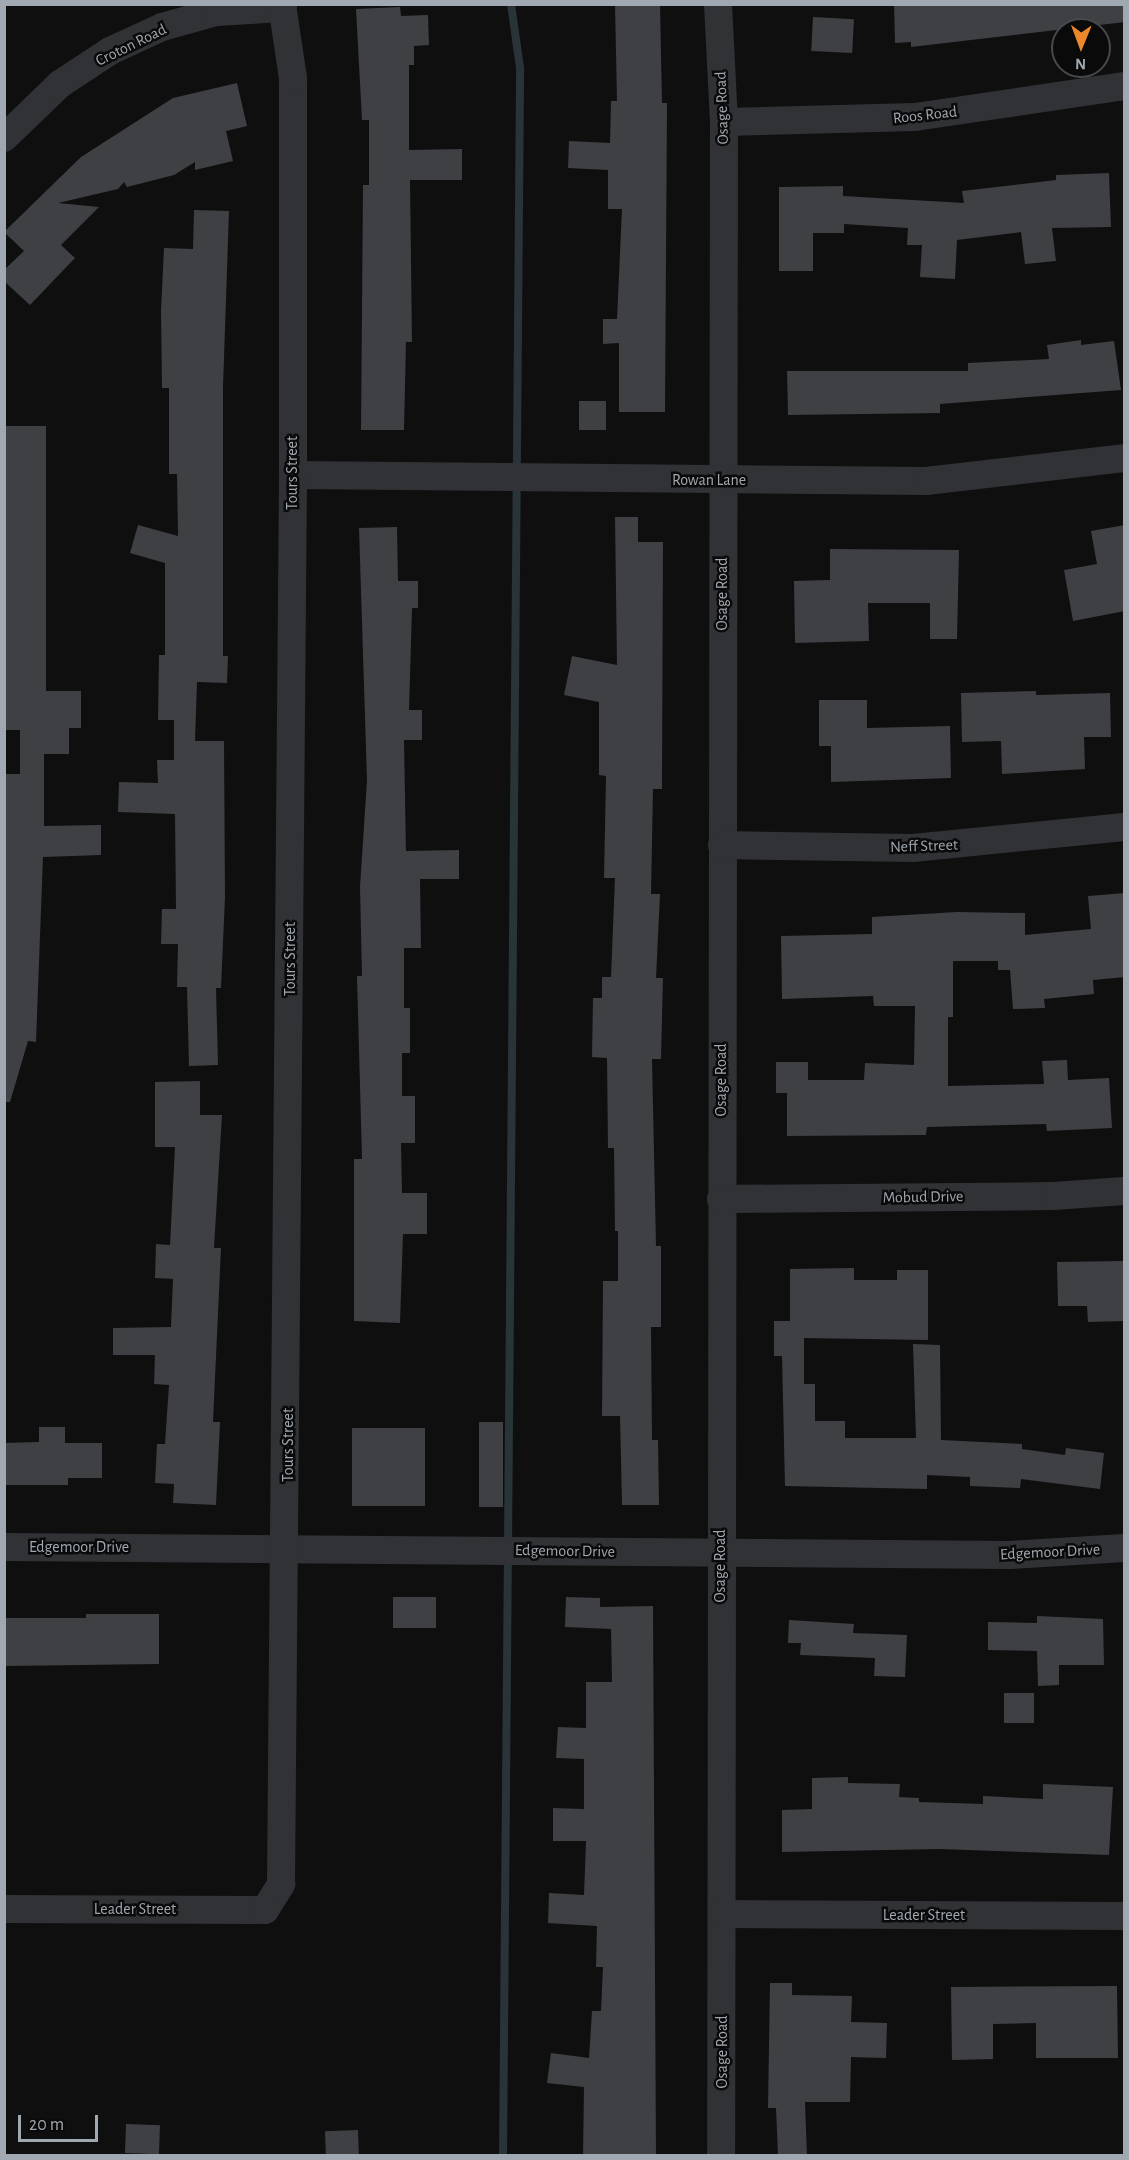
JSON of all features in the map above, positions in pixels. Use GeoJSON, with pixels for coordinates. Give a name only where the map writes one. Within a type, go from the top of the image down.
{"type":"FeatureCollection","features":[{"type":"Feature","properties":{"kind":"street","name":"Osage Road"},"geometry":{"type":"LineString","coordinates":[[718,4],[724,122],[720,1555],[723,1914],[721,2156]]}},
{"type":"Feature","properties":{"kind":"street","name":"Croton Road"},"geometry":{"type":"LineString","coordinates":[[4,138],[60,84],[110,51],[162,27],[216,12],[283,6]]}},
{"type":"Feature","properties":{"kind":"street","name":"Tours Street"},"geometry":{"type":"LineString","coordinates":[[265,1910],[281,1884],[287,1548],[292,78],[283,6]]}},
{"type":"Feature","properties":{"kind":"street","name":"Roos Road"},"geometry":{"type":"LineString","coordinates":[[724,122],[915,117],[1125,86]]}},
{"type":"Feature","properties":{"kind":"street","name":"Rowan Lane"},"geometry":{"type":"LineString","coordinates":[[292,475],[926,481],[1125,458]]}},
{"type":"Feature","properties":{"kind":"street","name":"Neff Street"},"geometry":{"type":"LineString","coordinates":[[723,845],[913,848],[1125,827]]}},
{"type":"Feature","properties":{"kind":"street","name":"Mobud Drive"},"geometry":{"type":"LineString","coordinates":[[721,1199],[1053,1196],[1125,1191]]}},
{"type":"Feature","properties":{"kind":"street","name":"Edgemoor Drive"},"geometry":{"type":"LineString","coordinates":[[4,1547],[1010,1556],[1125,1548]]}},
{"type":"Feature","properties":{"kind":"street","name":"Leader Street"},"geometry":{"type":"LineString","coordinates":[[4,1909],[265,1910]]}},
{"type":"Feature","properties":{"kind":"street","name":"Leader Street"},"geometry":{"type":"LineString","coordinates":[[723,1914],[1125,1916]]}},
{"type":"Feature","properties":{"kind":"building"},"geometry":{"type":"Polygon","coordinates":[[[615,4],[660,4],[662,103],[667,103],[665,412],[619,412],[619,343],[603,344],[603,319],[617,319],[622,209],[608,209],[608,170],[568,168],[569,141],[610,143],[611,101],[617,101],[615,4]]]}},
{"type":"Feature","properties":{"kind":"building"},"geometry":{"type":"Polygon","coordinates":[[[894,4],[1125,4],[1125,22],[1111,24],[1111,18],[1051,18],[1051,31],[911,47],[911,42],[895,43],[894,4]]]}},
{"type":"Feature","properties":{"kind":"building"},"geometry":{"type":"Polygon","coordinates":[[[400,7],[401,16],[428,15],[429,45],[414,46],[414,65],[409,65],[409,150],[462,149],[462,180],[410,180],[412,342],[406,342],[404,430],[361,430],[363,185],[369,185],[369,120],[362,120],[356,9],[400,7]]]}},
{"type":"Feature","properties":{"kind":"building"},"geometry":{"type":"Polygon","coordinates":[[[813,17],[854,19],[852,53],[811,51],[813,17]]]}},
{"type":"Feature","properties":{"kind":"building"},"geometry":{"type":"Polygon","coordinates":[[[237,83],[247,126],[226,131],[233,161],[195,170],[195,162],[174,175],[127,187],[124,182],[118,189],[58,203],[99,207],[61,245],[75,258],[30,305],[4,281],[4,270],[24,251],[4,232],[81,157],[173,98],[237,83]]]}},
{"type":"Feature","properties":{"kind":"building"},"geometry":{"type":"Polygon","coordinates":[[[1109,173],[1111,227],[1052,228],[1056,261],[1025,264],[1021,232],[957,240],[955,279],[920,277],[922,245],[907,245],[908,228],[844,224],[844,233],[813,233],[813,271],[779,271],[779,187],[843,186],[843,196],[964,203],[962,191],[1056,180],[1056,175],[1109,173]]]}},
{"type":"Feature","properties":{"kind":"building"},"geometry":{"type":"Polygon","coordinates":[[[194,210],[229,211],[223,387],[223,656],[228,656],[227,683],[197,682],[195,741],[224,741],[225,897],[221,988],[216,988],[218,1065],[189,1066],[187,987],[177,987],[178,944],[161,944],[162,909],[176,909],[175,814],[118,812],[119,782],[158,783],[157,760],[174,760],[174,720],[158,720],[159,655],[165,655],[165,563],[130,553],[138,525],[178,536],[177,474],[169,474],[169,388],[162,388],[161,311],[164,248],[193,249],[194,210]]]}},
{"type":"Feature","properties":{"kind":"building"},"geometry":{"type":"Polygon","coordinates":[[[1081,340],[1081,345],[1114,341],[1121,390],[940,404],[940,413],[788,415],[787,371],[968,371],[968,363],[1049,359],[1047,345],[1081,340]]]}},
{"type":"Feature","properties":{"kind":"building"},"geometry":{"type":"Polygon","coordinates":[[[579,401],[606,401],[606,430],[579,430],[579,401]]]}},
{"type":"Feature","properties":{"kind":"building"},"geometry":{"type":"Polygon","coordinates":[[[4,426],[46,426],[46,691],[81,691],[81,728],[69,728],[69,754],[44,754],[44,826],[101,825],[101,855],[43,857],[36,1042],[28,1041],[10,1102],[4,1102],[4,774],[20,774],[20,730],[4,730],[4,426]]]}},
{"type":"Feature","properties":{"kind":"building"},"geometry":{"type":"Polygon","coordinates":[[[615,517],[638,517],[638,542],[663,542],[662,789],[653,789],[651,894],[660,894],[656,978],[663,978],[661,1059],[652,1059],[656,1246],[661,1246],[661,1327],[651,1327],[652,1440],[658,1440],[659,1505],[622,1505],[620,1416],[602,1416],[603,1281],[618,1281],[618,1231],[615,1231],[614,1148],[608,1148],[607,1058],[592,1057],[593,998],[602,998],[602,977],[611,977],[615,878],[604,878],[606,776],[599,775],[599,702],[564,695],[572,656],[617,665],[615,517]]]}},
{"type":"Feature","properties":{"kind":"building"},"geometry":{"type":"Polygon","coordinates":[[[1125,525],[1125,611],[1073,621],[1064,570],[1097,564],[1091,531],[1125,525]]]}},
{"type":"Feature","properties":{"kind":"building"},"geometry":{"type":"Polygon","coordinates":[[[397,527],[398,581],[418,581],[418,608],[412,608],[409,710],[422,710],[422,740],[404,740],[406,851],[459,850],[459,879],[420,879],[421,948],[404,948],[404,1008],[410,1008],[410,1053],[402,1053],[402,1096],[415,1096],[415,1143],[401,1143],[402,1193],[427,1193],[427,1234],[403,1234],[400,1323],[354,1321],[354,1159],[362,1159],[357,976],[362,976],[360,887],[367,780],[359,528],[397,527]]]}},
{"type":"Feature","properties":{"kind":"building"},"geometry":{"type":"Polygon","coordinates":[[[830,549],[959,550],[957,639],[930,639],[930,603],[868,603],[869,641],[795,643],[794,581],[830,580],[830,549]]]}},
{"type":"Feature","properties":{"kind":"building"},"geometry":{"type":"Polygon","coordinates":[[[1036,691],[1036,695],[1110,693],[1111,737],[1084,737],[1085,769],[1002,774],[1001,741],[962,742],[961,693],[1036,691]]]}},
{"type":"Feature","properties":{"kind":"building"},"geometry":{"type":"Polygon","coordinates":[[[819,700],[867,700],[867,728],[950,726],[951,778],[831,782],[831,746],[819,746],[819,700]]]}},
{"type":"Feature","properties":{"kind":"building"},"geometry":{"type":"Polygon","coordinates":[[[1125,893],[1125,977],[1093,980],[1094,994],[1044,999],[1045,1008],[1013,1009],[1010,970],[998,970],[998,961],[953,961],[953,1017],[948,1017],[948,1086],[1044,1084],[1042,1061],[1067,1060],[1068,1080],[1109,1078],[1112,1128],[1047,1131],[1046,1124],[927,1127],[926,1135],[787,1136],[787,1093],[776,1093],[776,1062],[808,1062],[808,1080],[864,1080],[865,1063],[914,1065],[915,1006],[874,1006],[873,996],[782,999],[781,936],[872,934],[872,917],[957,912],[1025,913],[1025,935],[1091,929],[1088,896],[1125,893]]]}},
{"type":"Feature","properties":{"kind":"building"},"geometry":{"type":"Polygon","coordinates":[[[200,1081],[200,1115],[222,1115],[214,1248],[221,1248],[213,1422],[220,1422],[216,1505],[173,1503],[174,1484],[155,1483],[157,1444],[165,1444],[169,1385],[154,1384],[155,1355],[113,1355],[113,1328],[171,1327],[173,1279],[155,1278],[156,1244],[170,1245],[175,1147],[155,1147],[155,1082],[200,1081]]]}},
{"type":"Feature","properties":{"kind":"building"},"geometry":{"type":"Polygon","coordinates":[[[1125,1261],[1125,1321],[1088,1322],[1087,1306],[1058,1306],[1057,1262],[1125,1261]]]}},
{"type":"Feature","properties":{"kind":"building"},"geometry":{"type":"Polygon","coordinates":[[[854,1268],[854,1280],[897,1280],[897,1270],[928,1270],[928,1340],[804,1338],[804,1384],[815,1384],[815,1421],[845,1421],[845,1438],[916,1438],[913,1344],[940,1345],[941,1440],[1022,1444],[1022,1449],[1065,1455],[1066,1448],[1104,1453],[1100,1489],[1021,1479],[1020,1488],[970,1486],[970,1477],[927,1475],[927,1489],[785,1486],[782,1356],[774,1356],[774,1321],[790,1321],[790,1269],[854,1268]]]}},
{"type":"Feature","properties":{"kind":"building"},"geometry":{"type":"Polygon","coordinates":[[[479,1422],[503,1422],[503,1507],[479,1507],[479,1422]]]}},
{"type":"Feature","properties":{"kind":"building"},"geometry":{"type":"Polygon","coordinates":[[[39,1427],[65,1427],[65,1443],[102,1443],[102,1478],[68,1478],[68,1485],[4,1485],[4,1443],[39,1442],[39,1427]]]}},
{"type":"Feature","properties":{"kind":"building"},"geometry":{"type":"Polygon","coordinates":[[[352,1428],[425,1428],[425,1506],[352,1506],[352,1428]]]}},
{"type":"Feature","properties":{"kind":"building"},"geometry":{"type":"Polygon","coordinates":[[[393,1597],[436,1597],[436,1628],[393,1628],[393,1597]]]}},
{"type":"Feature","properties":{"kind":"building"},"geometry":{"type":"Polygon","coordinates":[[[566,1597],[600,1598],[600,1607],[653,1606],[656,2156],[583,2156],[584,2087],[547,2083],[551,2053],[589,2058],[592,2011],[601,2011],[603,1967],[596,1967],[597,1926],[548,1923],[549,1893],[584,1895],[586,1841],[553,1841],[553,1808],[584,1809],[584,1759],[556,1758],[558,1727],[586,1728],[586,1682],[612,1682],[611,1629],[565,1627],[566,1597]]]}},
{"type":"Feature","properties":{"kind":"building"},"geometry":{"type":"Polygon","coordinates":[[[86,1614],[159,1614],[159,1664],[4,1666],[4,1618],[86,1618],[86,1614]]]}},
{"type":"Feature","properties":{"kind":"building"},"geometry":{"type":"Polygon","coordinates":[[[1037,1616],[1103,1619],[1104,1665],[1059,1665],[1059,1685],[1038,1686],[1037,1651],[988,1650],[988,1622],[1037,1623],[1037,1616]]]}},
{"type":"Feature","properties":{"kind":"building"},"geometry":{"type":"Polygon","coordinates":[[[789,1620],[854,1624],[853,1633],[907,1635],[905,1677],[874,1676],[875,1658],[800,1655],[801,1643],[788,1643],[789,1620]]]}},
{"type":"Feature","properties":{"kind":"building"},"geometry":{"type":"Polygon","coordinates":[[[1004,1693],[1034,1693],[1034,1723],[1004,1723],[1004,1693]]]}},
{"type":"Feature","properties":{"kind":"building"},"geometry":{"type":"Polygon","coordinates":[[[848,1777],[848,1783],[900,1784],[899,1797],[919,1798],[919,1802],[983,1804],[983,1796],[1043,1799],[1043,1784],[1113,1787],[1109,1855],[940,1849],[782,1852],[782,1810],[812,1809],[812,1778],[848,1777]]]}},
{"type":"Feature","properties":{"kind":"building"},"geometry":{"type":"Polygon","coordinates":[[[770,1983],[792,1983],[792,1995],[852,1996],[851,2022],[887,2023],[886,2058],[851,2057],[850,2102],[805,2102],[807,2156],[778,2156],[776,2108],[768,2108],[770,1983]]]}},
{"type":"Feature","properties":{"kind":"building"},"geometry":{"type":"Polygon","coordinates":[[[1117,1986],[1118,2058],[1036,2058],[1036,2023],[993,2024],[993,2059],[952,2060],[951,1987],[1117,1986]]]}},
{"type":"Feature","properties":{"kind":"building"},"geometry":{"type":"Polygon","coordinates":[[[126,2124],[160,2125],[159,2154],[125,2153],[126,2124]]]}},
{"type":"Feature","properties":{"kind":"building"},"geometry":{"type":"Polygon","coordinates":[[[358,2130],[359,2156],[326,2156],[325,2131],[358,2130]]]}},
{"type":"Feature","properties":{"kind":"waterway"},"geometry":{"type":"LineString","coordinates":[[503,2156],[520,68],[511,4]]}}]}
